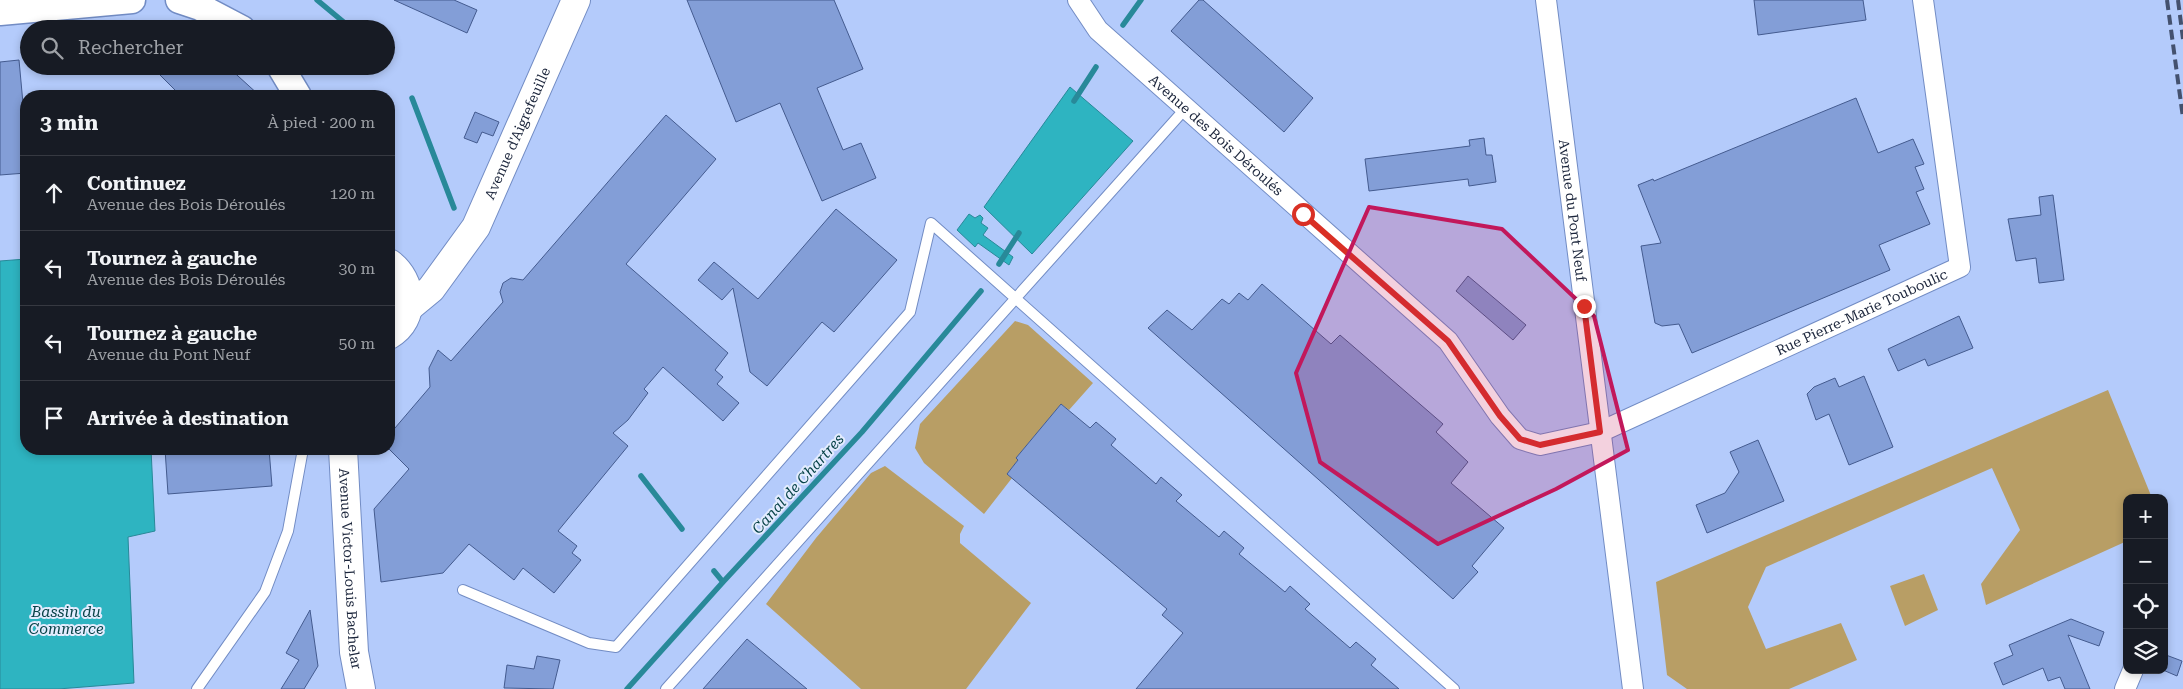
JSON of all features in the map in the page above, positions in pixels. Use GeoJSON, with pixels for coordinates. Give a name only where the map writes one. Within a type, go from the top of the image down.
{"type":"FeatureCollection","features":[{"type":"Feature","properties":{"kind":"main road","name":"Avenue d'Aigrefeuille"},"geometry":{"type":"LineString","coordinates":[[395,329],[403,322],[408,308],[431,289],[476,227],[576,0]]}},
{"type":"Feature","properties":{"kind":"main road"},"geometry":{"type":"LineString","coordinates":[[395,266],[422,268],[456,256]]}},
{"type":"Feature","properties":{"kind":"main road"},"geometry":{"type":"LineString","coordinates":[[395,270],[404,280],[409,294],[408,308]]}},
{"type":"Feature","properties":{"kind":"main road","name":"Avenue Victor-Louis Bachelar"},"geometry":{"type":"LineString","coordinates":[[343,455],[354,652],[361,689]]}},
{"type":"Feature","properties":{"kind":"street"},"geometry":{"type":"LineString","coordinates":[[0,12],[132,0]]}},
{"type":"Feature","properties":{"kind":"street"},"geometry":{"type":"LineString","coordinates":[[179,0],[219,12],[230,20]]}},
{"type":"Feature","properties":{"kind":"street","name":"Avenue des Bois Déroulés"},"geometry":{"type":"LineString","coordinates":[[1078,0],[1098,30],[1448,341],[1500,416],[1520,439],[1540,445],[1600,432]]}},
{"type":"Feature","properties":{"kind":"street","name":"Avenue du Pont Neuf"},"geometry":{"type":"LineString","coordinates":[[1546,0],[1633,689]]}},
{"type":"Feature","properties":{"kind":"street","name":"Rue Pierre-Marie Touboulic"},"geometry":{"type":"LineString","coordinates":[[1600,432],[1960,267],[1923,0]]}},
{"type":"Feature","properties":{"kind":"street"},"geometry":{"type":"LineString","coordinates":[[285,75],[294,90]]}},
{"type":"Feature","properties":{"kind":"street"},"geometry":{"type":"LineString","coordinates":[[2125,689],[2131,674]]}},
{"type":"Feature","properties":{"kind":"lane"},"geometry":{"type":"LineString","coordinates":[[666,689],[1185,109]]}},
{"type":"Feature","properties":{"kind":"lane"},"geometry":{"type":"LineString","coordinates":[[463,590],[589,643],[616,647],[910,312],[932,223],[1454,689]]}},
{"type":"Feature","properties":{"kind":"lane"},"geometry":{"type":"LineString","coordinates":[[196,689],[265,592],[288,531],[302,455]]}},
{"type":"Feature","properties":{"kind":"highlighted area"},"geometry":{"type":"Polygon","coordinates":[[[1369,207],[1502,229],[1594,316],[1628,450],[1556,489],[1438,544],[1320,462],[1296,373],[1369,207]]]}},
{"type":"Feature","properties":{"kind":"shaded area"},"geometry":{"type":"Polygon","coordinates":[[[1015,321],[1028,325],[1093,383],[1069,410],[1061,404],[1016,458],[1018,460],[1007,474],[1012,478],[984,514],[924,463],[915,448],[920,424],[1015,321]]]}},
{"type":"Feature","properties":{"kind":"shaded area"},"geometry":{"type":"Polygon","coordinates":[[[2108,390],[2150,494],[2123,494],[2123,543],[1986,605],[1981,584],[2020,530],[1992,468],[1766,567],[1748,607],[1766,649],[1841,623],[1857,660],[1789,689],[1687,689],[1667,675],[1656,582],[2108,390]]]}},
{"type":"Feature","properties":{"kind":"shaded area"},"geometry":{"type":"Polygon","coordinates":[[[885,466],[964,526],[960,534],[960,543],[1031,603],[966,689],[861,689],[766,604],[816,538],[871,473],[885,466]]]}},
{"type":"Feature","properties":{"kind":"shaded area"},"geometry":{"type":"Polygon","coordinates":[[[1924,574],[1938,610],[1905,626],[1890,586],[1924,574]]]}},
{"type":"Feature","properties":{"kind":"water"},"geometry":{"type":"Polygon","coordinates":[[[1070,87],[1133,141],[1032,254],[984,207],[1070,87]]]}},
{"type":"Feature","properties":{"kind":"water"},"geometry":{"type":"Polygon","coordinates":[[[969,214],[975,218],[980,215],[983,218],[981,223],[988,228],[983,235],[1013,257],[1009,265],[978,243],[975,247],[957,230],[969,214]]]}},
{"type":"Feature","properties":{"kind":"water","name":"Bassin du Commerce"},"geometry":{"type":"Polygon","coordinates":[[[20,259],[20,455],[151,455],[155,531],[128,537],[134,683],[58,689],[0,689],[0,261],[20,259]]]}},
{"type":"Feature","properties":{"kind":"building"},"geometry":{"type":"Polygon","coordinates":[[[394,0],[454,0],[477,10],[467,33],[394,0]]]}},
{"type":"Feature","properties":{"kind":"building"},"geometry":{"type":"Polygon","coordinates":[[[687,0],[834,0],[863,69],[817,88],[843,150],[861,143],[876,178],[822,201],[780,103],[736,122],[687,0]]]}},
{"type":"Feature","properties":{"kind":"building"},"geometry":{"type":"Polygon","coordinates":[[[1199,0],[1203,0],[1313,98],[1284,132],[1171,31],[1199,0]]]}},
{"type":"Feature","properties":{"kind":"building"},"geometry":{"type":"Polygon","coordinates":[[[1754,0],[1863,0],[1866,20],[1758,35],[1754,0]]]}},
{"type":"Feature","properties":{"kind":"building"},"geometry":{"type":"Polygon","coordinates":[[[19,60],[22,90],[20,90],[20,173],[0,175],[0,62],[19,60]]]}},
{"type":"Feature","properties":{"kind":"building"},"geometry":{"type":"Polygon","coordinates":[[[160,75],[237,75],[253,90],[175,90],[160,75]]]}},
{"type":"Feature","properties":{"kind":"building"},"geometry":{"type":"Polygon","coordinates":[[[1856,98],[1878,153],[1913,139],[1924,164],[1915,167],[1924,189],[1916,192],[1930,224],[1879,245],[1890,270],[1692,353],[1679,324],[1662,326],[1655,323],[1641,246],[1661,243],[1638,185],[1653,179],[1654,181],[1856,98]]]}},
{"type":"Feature","properties":{"kind":"building"},"geometry":{"type":"Polygon","coordinates":[[[475,112],[499,122],[493,136],[482,132],[477,143],[464,138],[475,112]]]}},
{"type":"Feature","properties":{"kind":"building"},"geometry":{"type":"Polygon","coordinates":[[[666,115],[716,159],[626,264],[728,353],[715,370],[723,377],[717,384],[739,403],[723,421],[663,367],[644,389],[648,393],[628,420],[613,433],[628,446],[558,531],[577,546],[572,553],[581,560],[554,593],[523,568],[514,580],[469,544],[443,573],[381,582],[374,509],[409,469],[395,455],[395,428],[430,387],[429,368],[438,350],[451,361],[503,302],[500,292],[503,283],[511,278],[523,280],[666,115]]]}},
{"type":"Feature","properties":{"kind":"building"},"geometry":{"type":"Polygon","coordinates":[[[1484,138],[1486,155],[1492,155],[1496,182],[1469,186],[1468,179],[1369,191],[1365,159],[1470,146],[1469,140],[1484,138]]]}},
{"type":"Feature","properties":{"kind":"building"},"geometry":{"type":"Polygon","coordinates":[[[2053,195],[2064,280],[2039,283],[2036,258],[2016,261],[2008,219],[2041,215],[2039,197],[2053,195]]]}},
{"type":"Feature","properties":{"kind":"building"},"geometry":{"type":"Polygon","coordinates":[[[836,209],[897,260],[834,332],[822,322],[767,386],[750,372],[733,288],[722,300],[698,280],[714,262],[758,299],[836,209]]]}},
{"type":"Feature","properties":{"kind":"building"},"geometry":{"type":"Polygon","coordinates":[[[1468,276],[1526,325],[1513,340],[1456,291],[1468,276]]]}},
{"type":"Feature","properties":{"kind":"building"},"geometry":{"type":"Polygon","coordinates":[[[1262,284],[1331,344],[1340,335],[1443,424],[1436,432],[1468,462],[1451,483],[1504,528],[1472,566],[1478,572],[1453,599],[1148,328],[1167,310],[1192,330],[1222,299],[1229,304],[1239,293],[1248,300],[1262,284]]]}},
{"type":"Feature","properties":{"kind":"building"},"geometry":{"type":"Polygon","coordinates":[[[1959,316],[1973,348],[1928,366],[1925,359],[1898,371],[1888,349],[1959,316]]]}},
{"type":"Feature","properties":{"kind":"building"},"geometry":{"type":"Polygon","coordinates":[[[1864,376],[1893,447],[1849,465],[1829,414],[1816,420],[1807,394],[1814,387],[1835,378],[1839,387],[1864,376]]]}},
{"type":"Feature","properties":{"kind":"building"},"geometry":{"type":"Polygon","coordinates":[[[1061,404],[1090,428],[1096,422],[1116,439],[1111,445],[1156,484],[1161,477],[1182,495],[1176,501],[1219,537],[1224,531],[1244,548],[1239,554],[1285,592],[1290,586],[1310,604],[1305,609],[1350,648],[1356,642],[1376,659],[1371,665],[1399,689],[1136,689],[1183,633],[1162,615],[1167,609],[1007,474],[1018,460],[1016,458],[1061,404]]]}},
{"type":"Feature","properties":{"kind":"building"},"geometry":{"type":"Polygon","coordinates":[[[1758,440],[1784,501],[1707,533],[1696,505],[1725,493],[1739,472],[1730,452],[1758,440]]]}},
{"type":"Feature","properties":{"kind":"building"},"geometry":{"type":"Polygon","coordinates":[[[165,455],[269,455],[272,486],[168,494],[165,455]]]}},
{"type":"Feature","properties":{"kind":"building"},"geometry":{"type":"Polygon","coordinates":[[[310,610],[318,666],[304,689],[281,689],[299,660],[286,653],[310,610]]]}},
{"type":"Feature","properties":{"kind":"building"},"geometry":{"type":"Polygon","coordinates":[[[2071,619],[2104,632],[2099,646],[2068,635],[2090,689],[2065,689],[2060,677],[2048,681],[2043,668],[2003,685],[1994,663],[2013,655],[2009,645],[2071,619]]]}},
{"type":"Feature","properties":{"kind":"building"},"geometry":{"type":"Polygon","coordinates":[[[747,639],[807,689],[703,689],[747,639]]]}},
{"type":"Feature","properties":{"kind":"building"},"geometry":{"type":"Polygon","coordinates":[[[537,656],[560,660],[553,689],[504,688],[507,665],[534,669],[537,656]]]}},
{"type":"Feature","properties":{"kind":"building"},"geometry":{"type":"Polygon","coordinates":[[[2168,656],[2182,661],[2177,676],[2168,672],[2168,656]]]}},
{"type":"Feature","properties":{"kind":"waterway"},"geometry":{"type":"LineString","coordinates":[[317,0],[341,20]]}},
{"type":"Feature","properties":{"kind":"waterway","name":"Canal de Chartres"},"geometry":{"type":"LineString","coordinates":[[1123,25],[1141,0]]}},
{"type":"Feature","properties":{"kind":"waterway","name":"Canal de Chartres"},"geometry":{"type":"LineString","coordinates":[[1074,101],[1096,67]]}},
{"type":"Feature","properties":{"kind":"waterway"},"geometry":{"type":"LineString","coordinates":[[412,98],[454,208]]}},
{"type":"Feature","properties":{"kind":"waterway","name":"Canal de Chartres"},"geometry":{"type":"LineString","coordinates":[[999,264],[1019,233]]}},
{"type":"Feature","properties":{"kind":"waterway","name":"Canal de Chartres"},"geometry":{"type":"LineString","coordinates":[[627,689],[862,432],[981,291]]}},
{"type":"Feature","properties":{"kind":"waterway"},"geometry":{"type":"LineString","coordinates":[[641,476],[682,529]]}},
{"type":"Feature","properties":{"kind":"waterway"},"geometry":{"type":"LineString","coordinates":[[714,571],[723,582]]}},
{"type":"Feature","properties":{"kind":"railway"},"geometry":{"type":"LineString","coordinates":[[2167,0],[2183,118]]}},
{"type":"Feature","properties":{"kind":"railway"},"geometry":{"type":"LineString","coordinates":[[2178,0],[2183,39]]}},
{"type":"Feature","properties":{"kind":"route"},"geometry":{"type":"LineString","coordinates":[[1303,214],[1448,341],[1500,416],[1520,439],[1540,445],[1600,432],[1584,306]]}}]}
